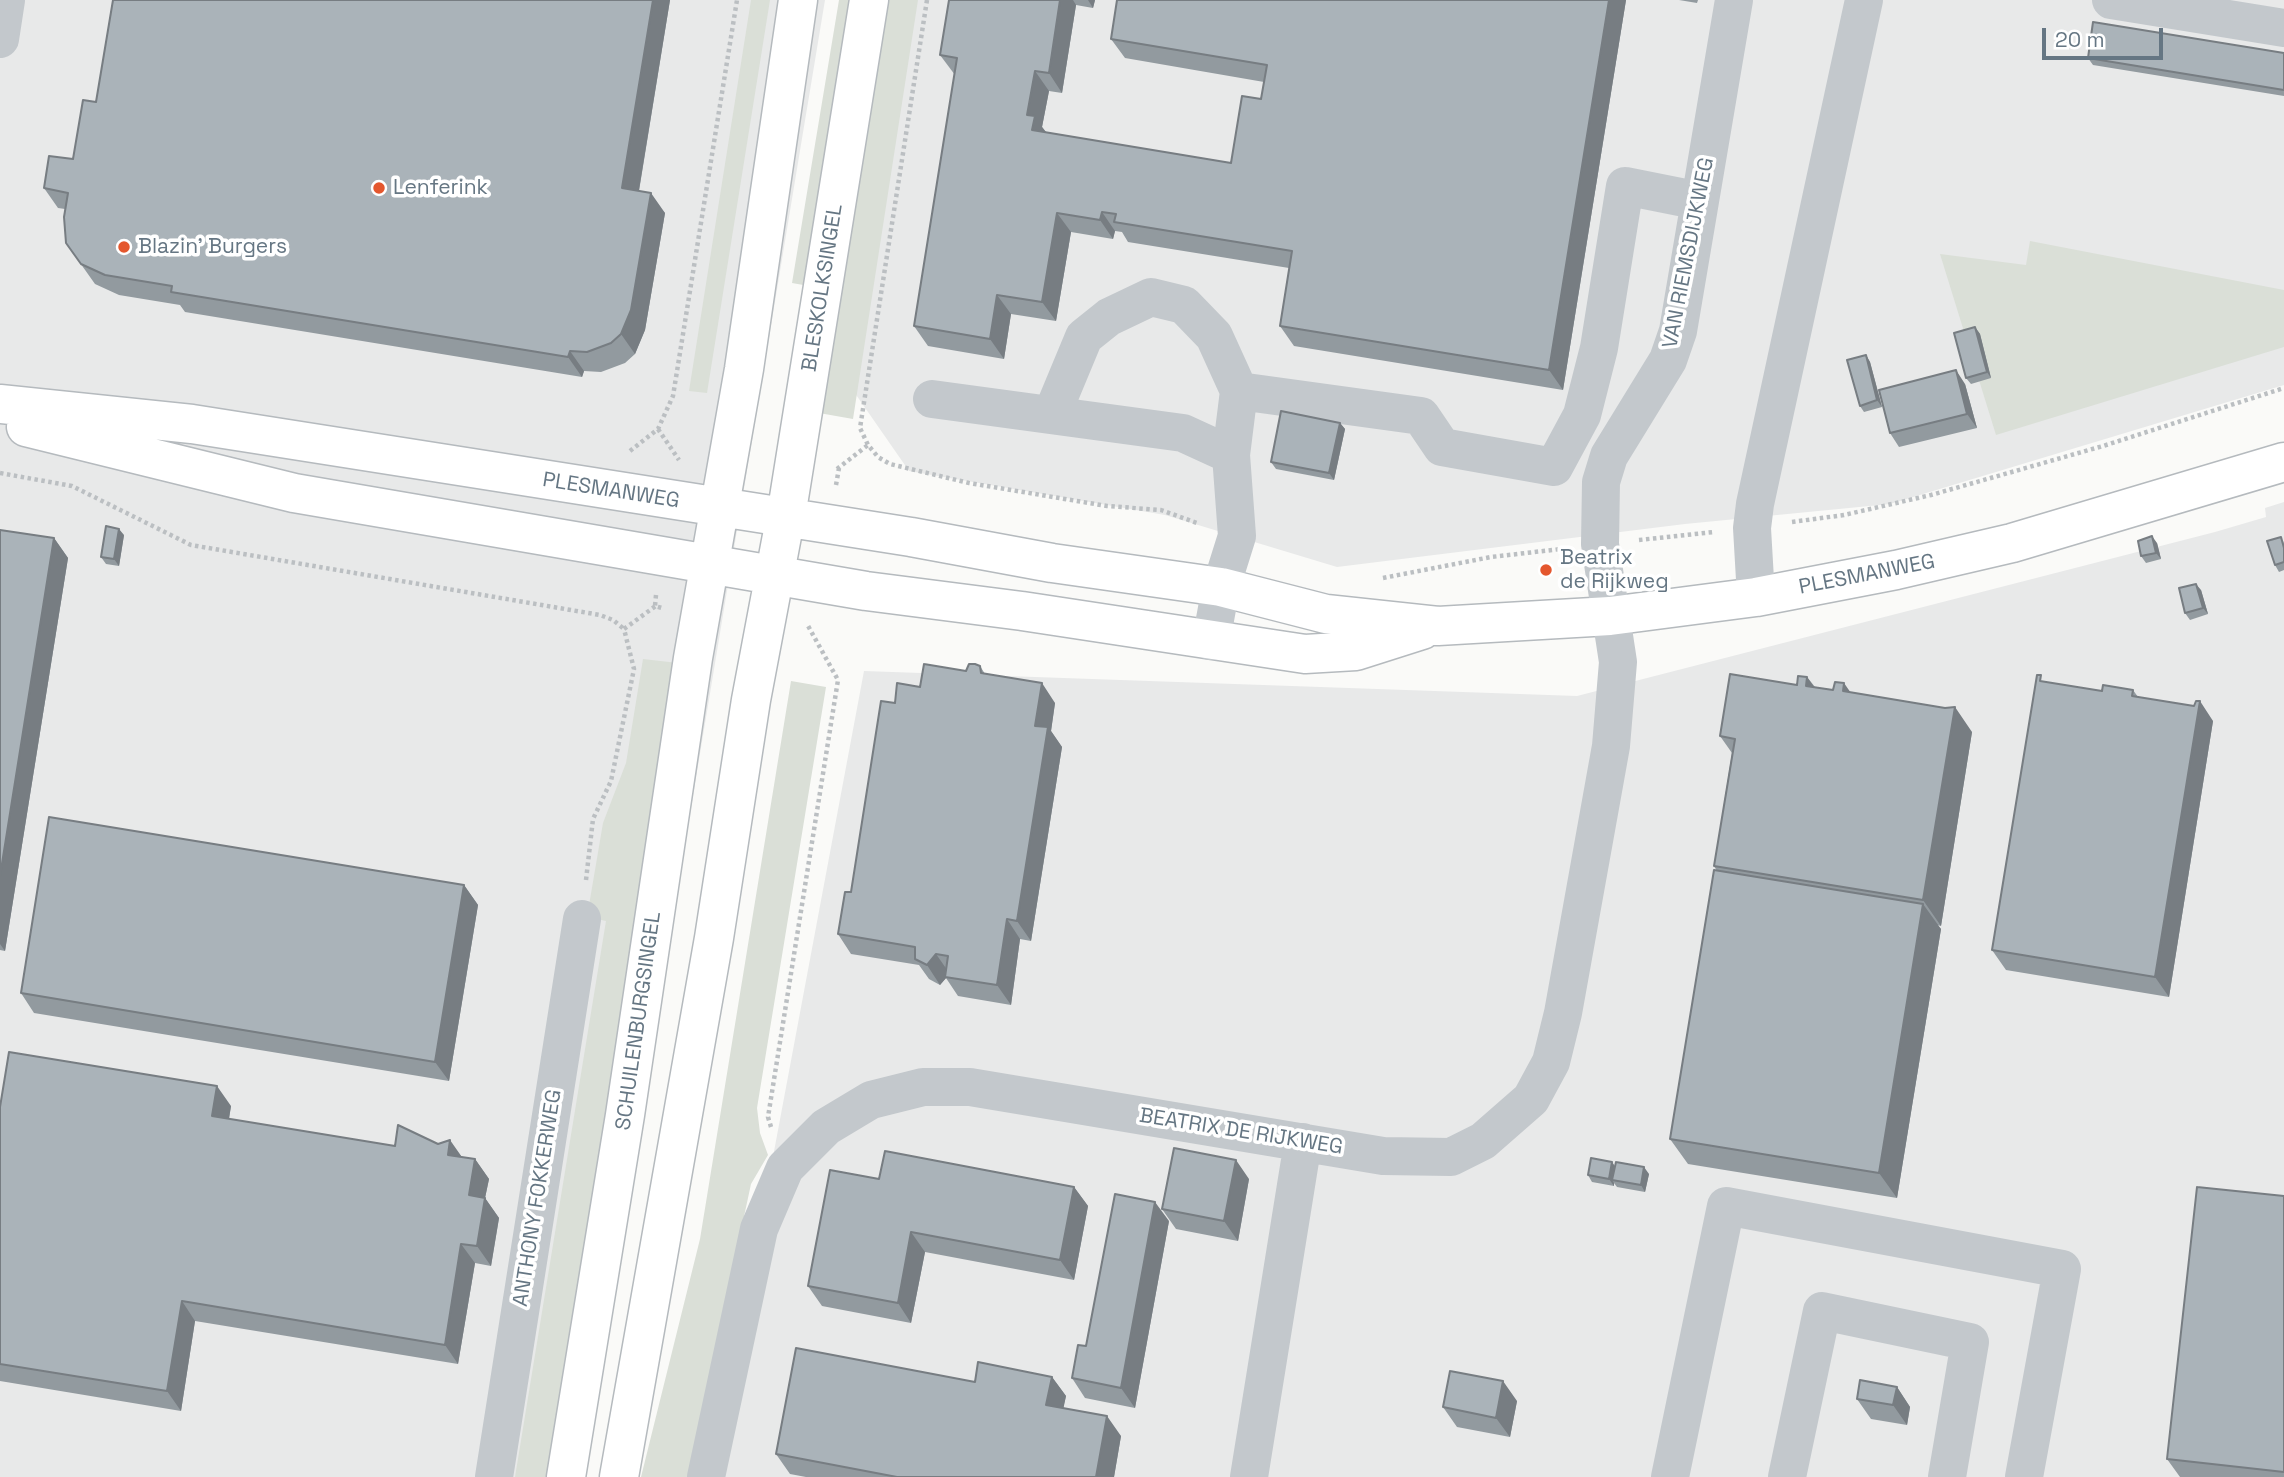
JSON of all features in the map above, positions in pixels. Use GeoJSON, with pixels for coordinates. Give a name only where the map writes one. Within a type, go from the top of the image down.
{"type":"FeatureCollection","features":[{"type":"Feature","properties":{"kind":"main road"},"geometry":{"type":"LineString","coordinates":[[710,565],[798,0]]}},
{"type":"Feature","properties":{"kind":"main road","name":"BLESKOLKSINGEL"},"geometry":{"type":"LineString","coordinates":[[774,576],[869,0]]}},
{"type":"Feature","properties":{"kind":"main road","name":"PLESMANWEG"},"geometry":{"type":"LineString","coordinates":[[0,404],[192,424],[1052,563],[1221,587],[1326,614],[1438,626],[1610,616],[1756,597],[1896,570],[2012,543],[2284,462]]}},
{"type":"Feature","properties":{"kind":"main road","name":"PLESMANWEG"},"geometry":{"type":"LineString","coordinates":[[0,420],[295,493],[774,576],[1211,641],[1317,653],[1356,651],[1438,626]]}},
{"type":"Feature","properties":{"kind":"main road","name":"SCHUILENBURGSINGEL"},"geometry":{"type":"LineString","coordinates":[[566,1477],[710,565]]}},
{"type":"Feature","properties":{"kind":"main road"},"geometry":{"type":"LineString","coordinates":[[619,1477],[666,1219],[774,576]]}},
{"type":"Feature","properties":{"kind":"street"},"geometry":{"type":"LineString","coordinates":[[0,39],[6,0]]}},
{"type":"Feature","properties":{"kind":"street","name":"VAN RIEMSDIJKWEG"},"geometry":{"type":"LineString","coordinates":[[1610,616],[1598,527],[1601,482],[1609,456],[1671,350],[1678,331],[1734,0]]}},
{"type":"Feature","properties":{"kind":"street"},"geometry":{"type":"LineString","coordinates":[[1756,597],[1752,528],[1755,504],[1864,0]]}},
{"type":"Feature","properties":{"kind":"street"},"geometry":{"type":"LineString","coordinates":[[2111,0],[2284,28]]}},
{"type":"Feature","properties":{"kind":"street"},"geometry":{"type":"LineString","coordinates":[[1239,391],[1421,416],[1442,447],[1555,467],[1582,415],[1599,348],[1625,186],[1700,201]]}},
{"type":"Feature","properties":{"kind":"street"},"geometry":{"type":"LineString","coordinates":[[1052,414],[1084,337],[1109,317],[1151,297],[1184,304],[1214,336],[1239,391],[1231,455],[1237,536],[1221,587],[1211,641]]}},
{"type":"Feature","properties":{"kind":"street"},"geometry":{"type":"LineString","coordinates":[[932,399],[1183,433],[1231,455]]}},
{"type":"Feature","properties":{"kind":"street","name":"BEATRIX DE RIJKWEG"},"geometry":{"type":"LineString","coordinates":[[706,1477],[759,1229],[785,1168],[826,1127],[871,1100],[923,1087],[970,1087],[1382,1156],[1451,1157],[1483,1142],[1531,1099],[1551,1062],[1563,1013],[1611,746],[1618,662],[1610,616]]}},
{"type":"Feature","properties":{"kind":"street","name":"ANTHONY FOKKERWEG"},"geometry":{"type":"LineString","coordinates":[[494,1477],[582,919]]}},
{"type":"Feature","properties":{"kind":"street"},"geometry":{"type":"LineString","coordinates":[[1249,1477],[1303,1142]]}},
{"type":"Feature","properties":{"kind":"street"},"geometry":{"type":"LineString","coordinates":[[1670,1477],[1726,1206],[2062,1269],[2025,1477]]}},
{"type":"Feature","properties":{"kind":"street"},"geometry":{"type":"LineString","coordinates":[[1787,1477],[1822,1311],[1970,1342],[1947,1477]]}},
{"type":"Feature","properties":{"kind":"path"},"geometry":{"type":"LineString","coordinates":[[672,451],[658,429],[673,396],[737,0]]}},
{"type":"Feature","properties":{"kind":"path"},"geometry":{"type":"LineString","coordinates":[[927,0],[860,428],[868,445],[878,457],[890,464],[969,483],[1107,506],[1161,510],[1237,536]]}},
{"type":"Feature","properties":{"kind":"path"},"geometry":{"type":"LineString","coordinates":[[839,468],[868,445]]}},
{"type":"Feature","properties":{"kind":"path"},"geometry":{"type":"LineString","coordinates":[[0,473],[72,486],[191,545],[600,615],[613,620],[624,629],[634,669],[611,781],[593,819],[582,919]]}},
{"type":"Feature","properties":{"kind":"path"},"geometry":{"type":"LineString","coordinates":[[785,1168],[768,1118],[838,680]]}},
{"type":"Feature","properties":{"kind":"shaded area"},"geometry":{"type":"Polygon","coordinates":[[[0,0],[825,0],[580,1477],[0,1477],[0,0]]]}},
{"type":"Feature","properties":{"kind":"shaded area"},"geometry":{"type":"Polygon","coordinates":[[[751,0],[770,0],[707,393],[689,391],[751,0]]]}},
{"type":"Feature","properties":{"kind":"shaded area"},"geometry":{"type":"Polygon","coordinates":[[[839,0],[855,0],[809,286],[792,283],[839,0]]]}},
{"type":"Feature","properties":{"kind":"shaded area"},"geometry":{"type":"Polygon","coordinates":[[[880,0],[918,0],[853,419],[819,413],[880,0]]]}},
{"type":"Feature","properties":{"kind":"shaded area"},"geometry":{"type":"Polygon","coordinates":[[[900,0],[2284,0],[2284,385],[1890,504],[1685,524],[1337,567],[1165,515],[909,471],[843,376],[900,0]]]}},
{"type":"Feature","properties":{"kind":"shaded area"},"geometry":{"type":"Polygon","coordinates":[[[2030,241],[2284,290],[2284,347],[1996,435],[1940,254],[2026,265],[2030,241]]]}},
{"type":"Feature","properties":{"kind":"shaded area"},"geometry":{"type":"Polygon","coordinates":[[[2284,502],[2284,1477],[713,1477],[864,671],[1577,696],[2215,532],[2266,517],[2265,508],[2284,502]]]}},
{"type":"Feature","properties":{"kind":"shaded area"},"geometry":{"type":"Polygon","coordinates":[[[643,659],[678,663],[553,1477],[515,1477],[606,921],[587,917],[603,823],[626,763],[643,659]]]}},
{"type":"Feature","properties":{"kind":"shaded area"},"geometry":{"type":"Polygon","coordinates":[[[791,681],[826,687],[757,1108],[760,1133],[768,1155],[751,1184],[688,1477],[641,1477],[700,1239],[791,681]]]}},
{"type":"Feature","properties":{"kind":"building"},"geometry":{"type":"Polygon","coordinates":[[[113,0],[653,0],[622,188],[651,193],[631,310],[621,334],[611,343],[587,352],[570,351],[568,357],[171,292],[172,286],[105,275],[81,264],[66,243],[64,217],[68,193],[44,188],[49,156],[73,159],[83,100],[96,102],[113,0]]]}},
{"type":"Feature","properties":{"kind":"building"},"geometry":{"type":"Polygon","coordinates":[[[949,0],[1060,0],[1049,73],[1035,71],[1027,115],[1035,116],[1032,130],[1231,163],[1242,96],[1261,99],[1267,65],[1111,39],[1117,0],[1609,0],[1549,370],[1280,326],[1292,251],[1114,222],[1116,214],[1102,212],[1100,220],[1057,213],[1042,302],[997,295],[990,339],[914,326],[957,58],[940,55],[949,0]]]}},
{"type":"Feature","properties":{"kind":"building"},"geometry":{"type":"Polygon","coordinates":[[[2093,22],[2284,53],[2284,90],[2088,58],[2093,22]]]}},
{"type":"Feature","properties":{"kind":"building"},"geometry":{"type":"Polygon","coordinates":[[[1975,327],[1987,372],[1966,378],[1954,333],[1975,327]]]}},
{"type":"Feature","properties":{"kind":"building"},"geometry":{"type":"Polygon","coordinates":[[[1866,355],[1877,400],[1860,406],[1847,360],[1866,355]]]}},
{"type":"Feature","properties":{"kind":"building"},"geometry":{"type":"Polygon","coordinates":[[[1956,370],[1967,414],[1890,433],[1879,390],[1956,370]]]}},
{"type":"Feature","properties":{"kind":"building"},"geometry":{"type":"Polygon","coordinates":[[[1281,411],[1340,423],[1329,473],[1271,462],[1281,411]]]}},
{"type":"Feature","properties":{"kind":"building"},"geometry":{"type":"Polygon","coordinates":[[[106,526],[119,529],[114,559],[101,557],[106,526]]]}},
{"type":"Feature","properties":{"kind":"building"},"geometry":{"type":"Polygon","coordinates":[[[0,530],[54,538],[0,876],[0,530]]]}},
{"type":"Feature","properties":{"kind":"building"},"geometry":{"type":"Polygon","coordinates":[[[2152,536],[2156,553],[2141,556],[2138,541],[2152,536]]]}},
{"type":"Feature","properties":{"kind":"building"},"geometry":{"type":"Polygon","coordinates":[[[2281,537],[2284,562],[2275,565],[2267,541],[2281,537]]]}},
{"type":"Feature","properties":{"kind":"building"},"geometry":{"type":"Polygon","coordinates":[[[2196,584],[2203,608],[2185,613],[2179,588],[2196,584]]]}},
{"type":"Feature","properties":{"kind":"building"},"geometry":{"type":"Polygon","coordinates":[[[924,664],[966,671],[969,664],[975,664],[980,666],[981,673],[1042,683],[1035,726],[1048,727],[1017,921],[1007,919],[997,985],[945,977],[948,956],[936,954],[927,965],[915,959],[915,947],[838,934],[845,892],[851,892],[881,701],[895,703],[897,683],[920,687],[924,664]]]}},
{"type":"Feature","properties":{"kind":"building"},"geometry":{"type":"Polygon","coordinates":[[[1730,674],[1797,685],[1798,676],[1807,677],[1806,686],[1833,690],[1835,682],[1844,683],[1843,691],[1945,708],[1955,707],[1923,900],[1714,866],[1735,739],[1720,736],[1730,674]]]}},
{"type":"Feature","properties":{"kind":"building"},"geometry":{"type":"Polygon","coordinates":[[[2037,675],[2041,675],[2040,681],[2102,691],[2103,685],[2133,690],[2132,696],[2194,706],[2196,701],[2200,701],[2155,977],[1992,950],[2037,675]]]}},
{"type":"Feature","properties":{"kind":"building"},"geometry":{"type":"Polygon","coordinates":[[[49,817],[464,885],[435,1062],[21,993],[49,817]]]}},
{"type":"Feature","properties":{"kind":"building"},"geometry":{"type":"Polygon","coordinates":[[[1714,870],[1923,904],[1879,1173],[1670,1139],[1714,870]]]}},
{"type":"Feature","properties":{"kind":"building"},"geometry":{"type":"Polygon","coordinates":[[[9,1052],[217,1086],[212,1116],[395,1146],[398,1125],[438,1144],[450,1140],[448,1155],[475,1159],[469,1195],[485,1198],[477,1246],[461,1244],[445,1345],[182,1301],[167,1391],[0,1364],[0,1107],[9,1052]]]}},
{"type":"Feature","properties":{"kind":"building"},"geometry":{"type":"Polygon","coordinates":[[[1174,1148],[1236,1160],[1224,1221],[1162,1209],[1174,1148]]]}},
{"type":"Feature","properties":{"kind":"building"},"geometry":{"type":"Polygon","coordinates":[[[885,1151],[1074,1187],[1060,1260],[911,1232],[898,1303],[808,1286],[830,1170],[879,1179],[885,1151]]]}},
{"type":"Feature","properties":{"kind":"building"},"geometry":{"type":"Polygon","coordinates":[[[1591,1158],[1612,1162],[1609,1179],[1588,1175],[1591,1158]]]}},
{"type":"Feature","properties":{"kind":"building"},"geometry":{"type":"Polygon","coordinates":[[[1616,1162],[1644,1167],[1641,1185],[1612,1180],[1616,1162]]]}},
{"type":"Feature","properties":{"kind":"building"},"geometry":{"type":"Polygon","coordinates":[[[2197,1187],[2284,1196],[2284,1472],[2167,1459],[2197,1187]]]}},
{"type":"Feature","properties":{"kind":"building"},"geometry":{"type":"Polygon","coordinates":[[[1115,1194],[1155,1202],[1121,1388],[1072,1378],[1078,1345],[1086,1346],[1115,1194]]]}},
{"type":"Feature","properties":{"kind":"building"},"geometry":{"type":"Polygon","coordinates":[[[796,1348],[975,1382],[978,1362],[1052,1377],[1046,1405],[1107,1416],[1096,1477],[897,1477],[776,1454],[796,1348]]]}},
{"type":"Feature","properties":{"kind":"building"},"geometry":{"type":"Polygon","coordinates":[[[1450,1371],[1503,1381],[1496,1418],[1443,1407],[1450,1371]]]}},
{"type":"Feature","properties":{"kind":"building"},"geometry":{"type":"Polygon","coordinates":[[[1860,1380],[1897,1387],[1893,1405],[1857,1399],[1860,1380]]]}},
{"type":"Feature","properties":{"kind":"place","name":"Lenferink"},"geometry":{"type":"Point","coordinates":[379,188]}},
{"type":"Feature","properties":{"kind":"place","name":"Blazin' Burgers"},"geometry":{"type":"Point","coordinates":[124,247]}},
{"type":"Feature","properties":{"kind":"place","name":"Beatrix de Rijkweg"},"geometry":{"type":"Point","coordinates":[1546,570]}}]}
